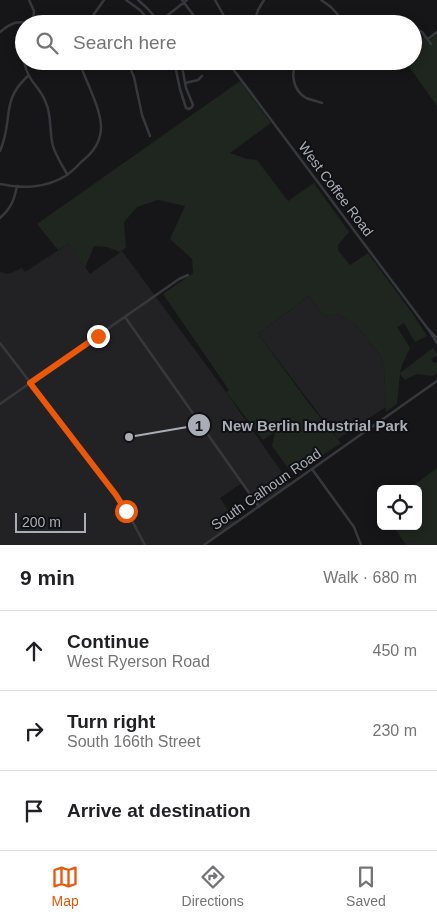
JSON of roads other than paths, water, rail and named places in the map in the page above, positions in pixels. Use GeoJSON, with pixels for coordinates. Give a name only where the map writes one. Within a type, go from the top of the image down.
{"type":"FeatureCollection","features":[{"type":"Feature","properties":{"kind":"street"},"geometry":{"type":"LineString","coordinates":[[29,0],[34,10],[34,15]]}},
{"type":"Feature","properties":{"kind":"street"},"geometry":{"type":"LineString","coordinates":[[93,15],[104,0]]}},
{"type":"Feature","properties":{"kind":"street"},"geometry":{"type":"LineString","coordinates":[[126,0],[144,15]]}},
{"type":"Feature","properties":{"kind":"street"},"geometry":{"type":"LineString","coordinates":[[138,0],[153,15]]}},
{"type":"Feature","properties":{"kind":"street"},"geometry":{"type":"LineString","coordinates":[[168,15],[183,1],[187,0]]}},
{"type":"Feature","properties":{"kind":"street"},"geometry":{"type":"LineString","coordinates":[[215,0],[224,15]]}},
{"type":"Feature","properties":{"kind":"street"},"geometry":{"type":"LineString","coordinates":[[257,15],[264,0]]}},
{"type":"Feature","properties":{"kind":"street"},"geometry":{"type":"LineString","coordinates":[[321,0],[338,15]]}},
{"type":"Feature","properties":{"kind":"street"},"geometry":{"type":"LineString","coordinates":[[183,1],[193,15]]}},
{"type":"Feature","properties":{"kind":"street"},"geometry":{"type":"LineString","coordinates":[[0,32],[15,22]]}},
{"type":"Feature","properties":{"kind":"street"},"geometry":{"type":"LineString","coordinates":[[422,32],[431,44]]}},
{"type":"Feature","properties":{"kind":"street"},"geometry":{"type":"LineString","coordinates":[[428,39],[437,32]]}},
{"type":"Feature","properties":{"kind":"street"},"geometry":{"type":"LineString","coordinates":[[26,70],[28,76],[47,103],[53,146],[67,174]]}},
{"type":"Feature","properties":{"kind":"street"},"geometry":{"type":"LineString","coordinates":[[0,184],[17,186],[40,185],[60,179],[92,152],[99,139],[101,130],[99,114],[82,70]]}},
{"type":"Feature","properties":{"kind":"street"},"geometry":{"type":"LineString","coordinates":[[131,70],[142,115],[150,136]]}},
{"type":"Feature","properties":{"kind":"street"},"geometry":{"type":"LineString","coordinates":[[176,70],[181,95],[186,108],[189,109],[193,105],[183,70]]}},
{"type":"Feature","properties":{"kind":"street","name":"West Coffee Road"},"geometry":{"type":"LineString","coordinates":[[234,70],[428,329],[437,338]]}},
{"type":"Feature","properties":{"kind":"street"},"geometry":{"type":"LineString","coordinates":[[294,70],[293,77],[297,90],[305,97],[322,103]]}},
{"type":"Feature","properties":{"kind":"street"},"geometry":{"type":"LineString","coordinates":[[14,85],[28,76]]}},
{"type":"Feature","properties":{"kind":"street"},"geometry":{"type":"LineString","coordinates":[[185,83],[198,80],[202,76]]}},
{"type":"Feature","properties":{"kind":"street"},"geometry":{"type":"LineString","coordinates":[[0,151],[4,136],[4,124]]}},
{"type":"Feature","properties":{"kind":"street"},"geometry":{"type":"LineString","coordinates":[[0,218],[14,201],[17,186]]}},
{"type":"Feature","properties":{"kind":"street"},"geometry":{"type":"LineString","coordinates":[[0,404],[179,279],[188,275]]}},
{"type":"Feature","properties":{"kind":"street"},"geometry":{"type":"LineString","coordinates":[[125,317],[259,507]]}},
{"type":"Feature","properties":{"kind":"street","name":"West Coffee Road"},"geometry":{"type":"LineString","coordinates":[[428,329],[437,343]]}},
{"type":"Feature","properties":{"kind":"street"},"geometry":{"type":"LineString","coordinates":[[0,343],[119,499],[145,545]]}},
{"type":"Feature","properties":{"kind":"street","name":"South Calhoun Road"},"geometry":{"type":"LineString","coordinates":[[204,545],[437,381]]}},
{"type":"Feature","properties":{"kind":"street"},"geometry":{"type":"LineString","coordinates":[[312,469],[354,527],[361,545]]}},
{"type":"Feature","properties":{"kind":"place","name":"New Berlin Industrial Park"},"geometry":{"type":"Point","coordinates":[129,437]}}]}
